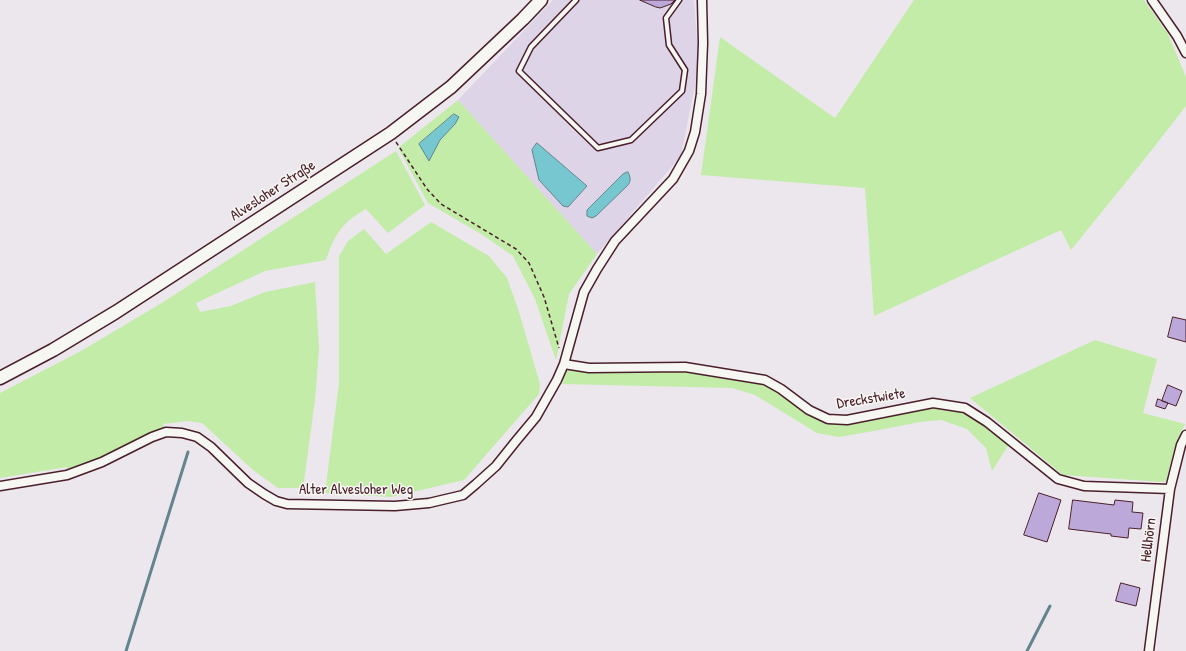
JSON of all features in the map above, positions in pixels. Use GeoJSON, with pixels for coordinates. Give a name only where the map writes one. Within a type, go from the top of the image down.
{"type":"FeatureCollection","features":[{"type":"Feature","properties":{"kind":"main road","name":"Alvesloher Straße"},"geometry":{"type":"LineString","coordinates":[[0,378],[53,350],[116,312],[391,133],[450,87],[523,19],[541,0]]}},
{"type":"Feature","properties":{"kind":"street","name":"Alter Alvesloher Weg"},"geometry":{"type":"LineString","coordinates":[[0,486],[67,476],[102,462],[152,437],[166,432],[182,432],[197,437],[211,447],[248,483],[276,501],[287,504],[395,506],[429,503],[462,495],[496,466],[536,417],[557,380],[564,364],[584,292],[597,269],[615,241],[673,179],[689,151],[695,132],[701,94],[703,43],[702,0]]}},
{"type":"Feature","properties":{"kind":"street"},"geometry":{"type":"LineString","coordinates":[[1152,0],[1178,36],[1186,53]]}},
{"type":"Feature","properties":{"kind":"street","name":"Dreckstwiete"},"geometry":{"type":"LineString","coordinates":[[564,364],[589,368],[685,368],[765,380],[781,389],[809,410],[828,419],[847,420],[933,403],[965,408],[987,422],[1058,479],[1084,486],[1170,489]]}},
{"type":"Feature","properties":{"kind":"street","name":"Hellhörn"},"geometry":{"type":"LineString","coordinates":[[1149,651],[1170,489],[1181,445],[1186,435]]}},
{"type":"Feature","properties":{"kind":"lane"},"geometry":{"type":"LineString","coordinates":[[576,0],[531,47],[519,71],[598,148],[631,140],[682,90],[685,70],[669,45],[666,18],[679,0]]}},
{"type":"Feature","properties":{"kind":"path"},"geometry":{"type":"LineString","coordinates":[[391,133],[427,189],[441,204],[516,250],[530,263],[544,297],[564,364]]}},
{"type":"Feature","properties":{"kind":"shaded area"},"geometry":{"type":"Polygon","coordinates":[[[553,0],[694,0],[699,65],[681,156],[597,254],[458,100],[553,0]]]}},
{"type":"Feature","properties":{"kind":"green space"},"geometry":{"type":"Polygon","coordinates":[[[914,0],[1144,0],[1168,34],[1186,77],[1186,106],[1071,250],[1061,230],[874,316],[865,188],[701,175],[720,37],[835,118],[914,0]]]}},
{"type":"Feature","properties":{"kind":"green space"},"geometry":{"type":"Polygon","coordinates":[[[458,100],[597,254],[569,294],[556,360],[535,299],[513,256],[481,234],[428,203],[398,148],[458,100]]]}},
{"type":"Feature","properties":{"kind":"green space"},"geometry":{"type":"Polygon","coordinates":[[[396,151],[425,205],[388,233],[366,209],[351,219],[340,230],[326,260],[265,271],[196,303],[200,312],[231,306],[265,292],[315,282],[319,348],[315,400],[303,488],[278,488],[253,470],[202,423],[187,421],[163,424],[166,432],[67,475],[67,467],[0,478],[0,393],[81,351],[160,304],[396,151]]]}},
{"type":"Feature","properties":{"kind":"green space"},"geometry":{"type":"Polygon","coordinates":[[[431,222],[489,256],[507,278],[519,312],[540,384],[539,394],[464,480],[391,497],[325,493],[339,383],[339,256],[348,241],[364,229],[386,254],[431,222]]]}},
{"type":"Feature","properties":{"kind":"green space"},"geometry":{"type":"Polygon","coordinates":[[[1095,340],[1157,359],[1143,413],[1185,424],[1176,444],[1166,481],[1162,482],[1063,475],[970,398],[1095,340]]]}},
{"type":"Feature","properties":{"kind":"green space"},"geometry":{"type":"Polygon","coordinates":[[[568,366],[685,370],[764,381],[829,421],[935,405],[955,405],[981,419],[1009,444],[992,471],[986,448],[967,429],[941,420],[920,422],[839,437],[817,433],[755,395],[732,388],[562,384],[568,366]]]}},
{"type":"Feature","properties":{"kind":"water"},"geometry":{"type":"Polygon","coordinates":[[[454,114],[459,117],[455,124],[440,140],[429,161],[419,144],[454,114]]]}},
{"type":"Feature","properties":{"kind":"water"},"geometry":{"type":"Polygon","coordinates":[[[537,143],[587,186],[568,207],[563,206],[539,180],[532,150],[537,143]]]}},
{"type":"Feature","properties":{"kind":"water"},"geometry":{"type":"Polygon","coordinates":[[[628,172],[630,180],[627,186],[596,216],[592,218],[587,216],[587,210],[623,174],[628,172]]]}},
{"type":"Feature","properties":{"kind":"building"},"geometry":{"type":"Polygon","coordinates":[[[640,0],[675,0],[671,4],[660,8],[640,0]]]}},
{"type":"Feature","properties":{"kind":"building"},"geometry":{"type":"Polygon","coordinates":[[[1173,317],[1186,320],[1186,342],[1168,337],[1173,317]]]}},
{"type":"Feature","properties":{"kind":"building"},"geometry":{"type":"Polygon","coordinates":[[[1168,385],[1182,391],[1176,406],[1162,401],[1168,385]]]}},
{"type":"Feature","properties":{"kind":"building"},"geometry":{"type":"Polygon","coordinates":[[[1158,399],[1168,403],[1165,409],[1156,406],[1158,399]]]}},
{"type":"Feature","properties":{"kind":"building"},"geometry":{"type":"Polygon","coordinates":[[[1039,493],[1061,500],[1047,542],[1024,535],[1039,493]]]}},
{"type":"Feature","properties":{"kind":"building"},"geometry":{"type":"Polygon","coordinates":[[[1073,500],[1114,505],[1115,500],[1133,502],[1132,512],[1143,513],[1141,529],[1129,528],[1128,538],[1111,536],[1111,534],[1069,529],[1073,500]]]}},
{"type":"Feature","properties":{"kind":"building"},"geometry":{"type":"Polygon","coordinates":[[[1121,583],[1140,588],[1136,606],[1116,601],[1121,583]]]}},
{"type":"Feature","properties":{"kind":"waterway"},"geometry":{"type":"LineString","coordinates":[[126,651],[188,452]]}},
{"type":"Feature","properties":{"kind":"waterway"},"geometry":{"type":"LineString","coordinates":[[1027,651],[1050,606]]}}]}
